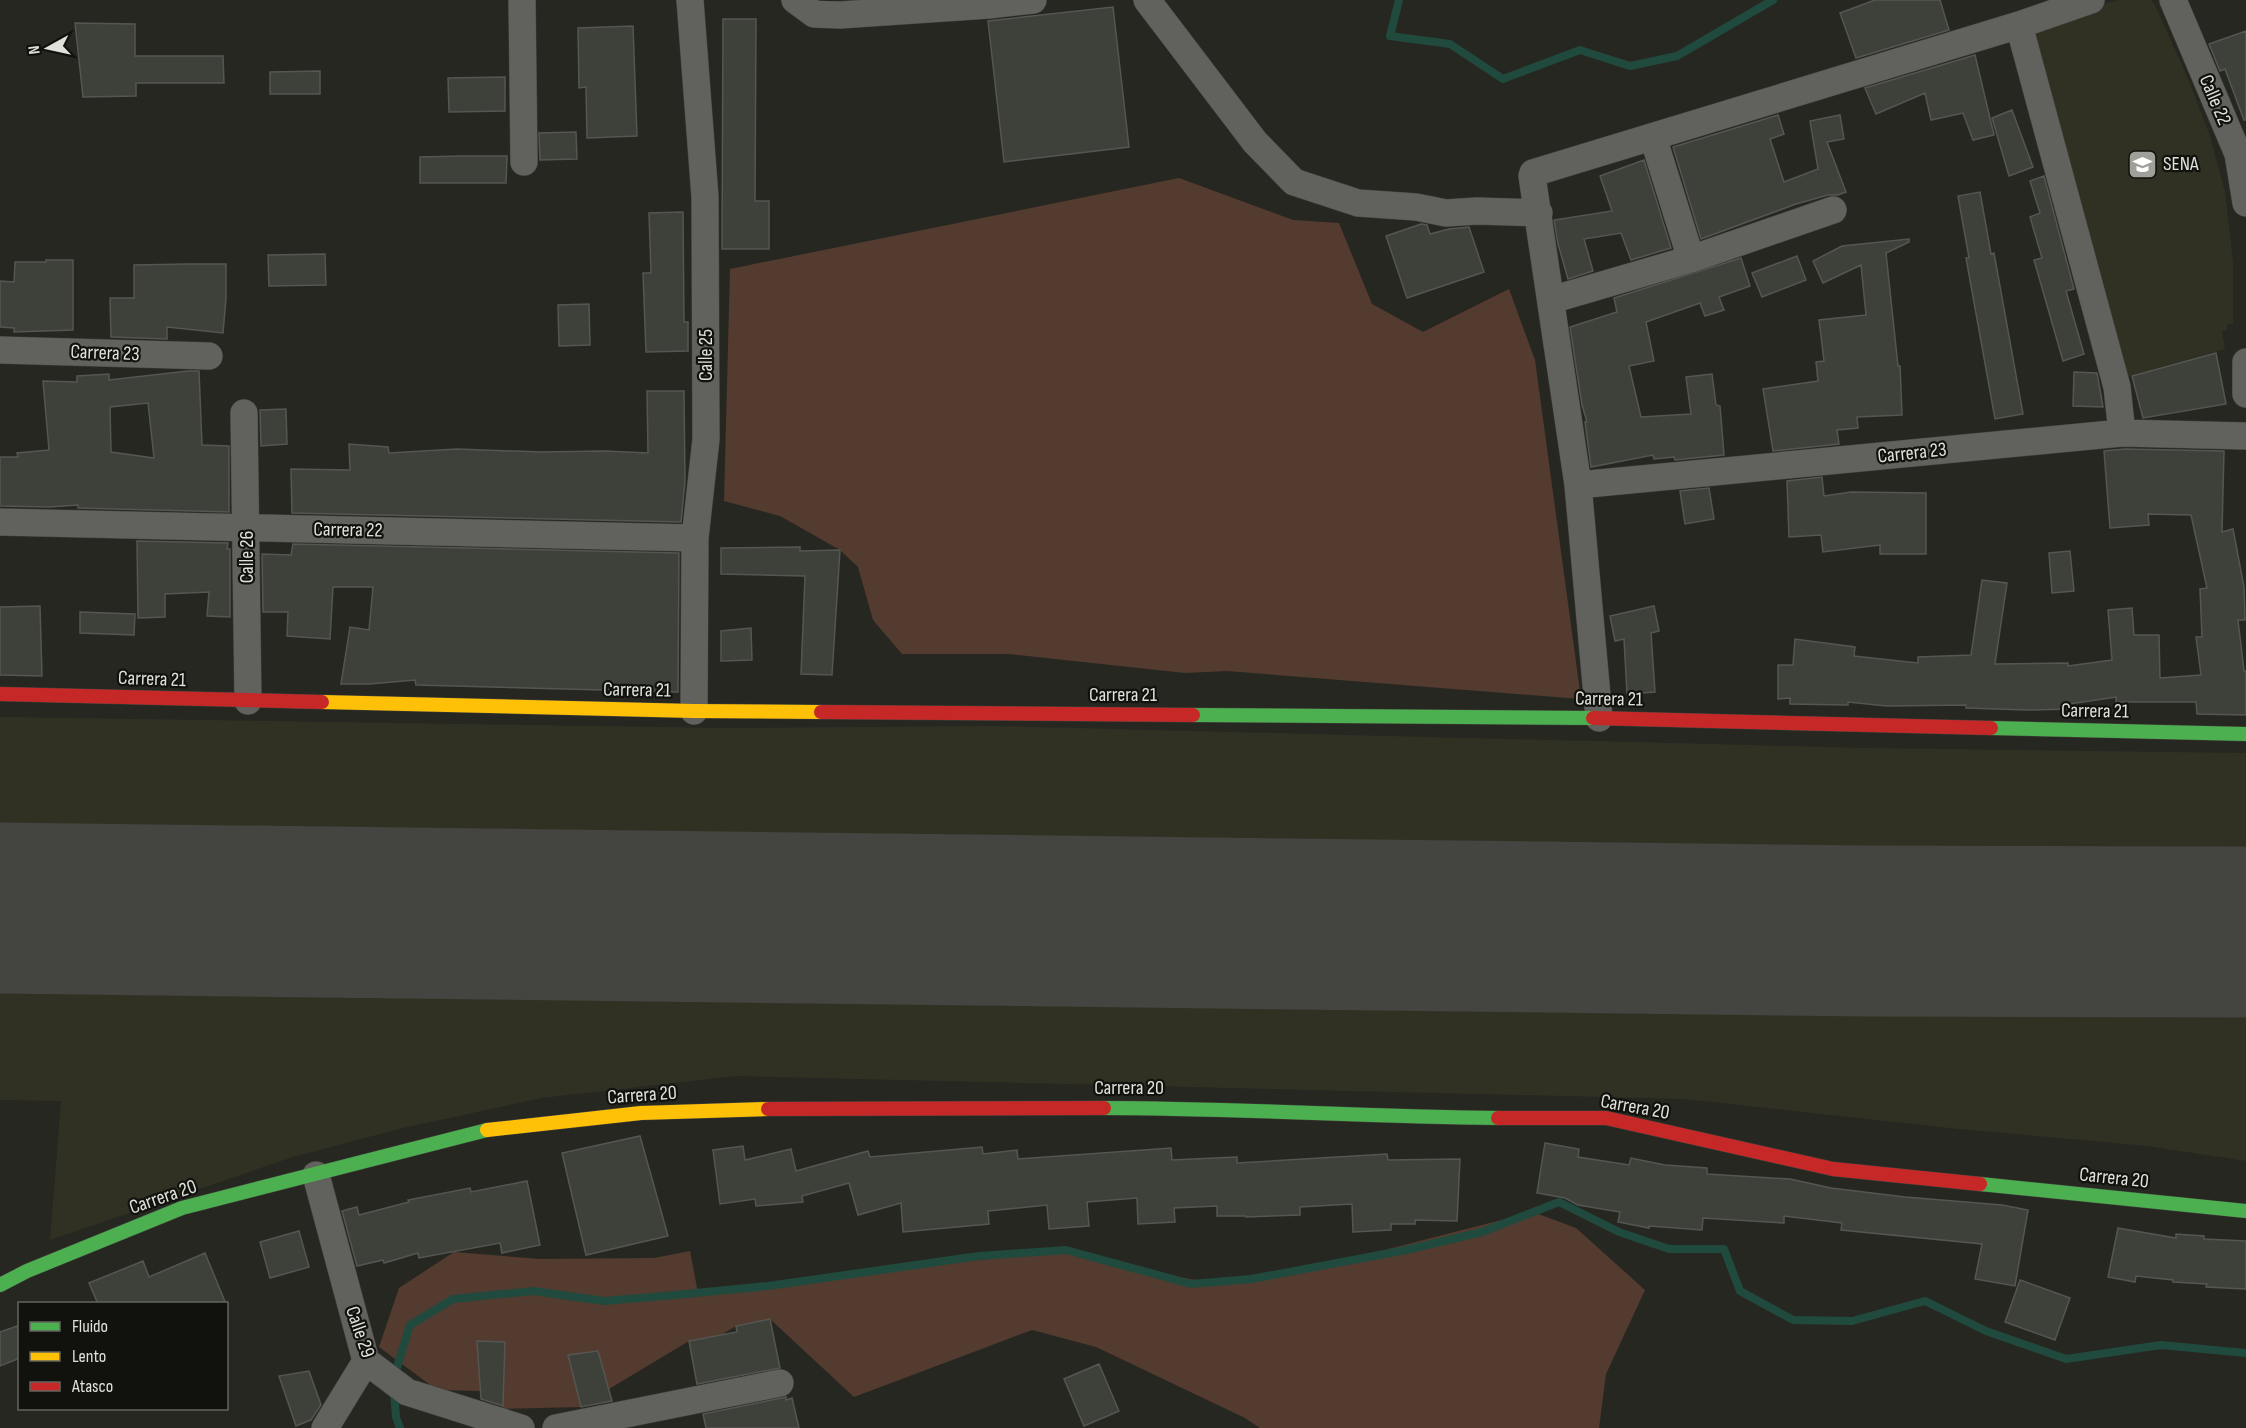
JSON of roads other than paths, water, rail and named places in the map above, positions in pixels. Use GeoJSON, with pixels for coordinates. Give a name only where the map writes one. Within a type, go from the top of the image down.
{"type":"FeatureCollection","features":[{"type":"Feature","properties":{"kind":"main road","name":"Carrera 21"},"geometry":{"type":"LineString","coordinates":[[0,694],[694,711],[1599,718],[2246,734]]}},
{"type":"Feature","properties":{"kind":"main road","name":"Carrera 20"},"geometry":{"type":"LineString","coordinates":[[0,1285],[27,1271],[182,1208],[486,1130],[641,1113],[804,1108],[1177,1107],[1387,1116],[1606,1118],[1833,1169],[2246,1211]]}},
{"type":"Feature","properties":{"kind":"street"},"geometry":{"type":"LineString","coordinates":[[522,0],[524,162]]}},
{"type":"Feature","properties":{"kind":"street","name":"Calle 25"},"geometry":{"type":"LineString","coordinates":[[690,0],[705,209],[706,439],[695,538],[694,711]]}},
{"type":"Feature","properties":{"kind":"street"},"geometry":{"type":"LineString","coordinates":[[795,0],[814,14],[840,15],[1033,0]]}},
{"type":"Feature","properties":{"kind":"street"},"geometry":{"type":"LineString","coordinates":[[1147,0],[1255,142],[1294,182],[1358,203],[1416,207],[1446,213],[1477,211],[1539,213]]}},
{"type":"Feature","properties":{"kind":"street"},"geometry":{"type":"LineString","coordinates":[[1599,718],[1578,486],[1532,176],[1536,171],[2019,25],[2091,0]]}},
{"type":"Feature","properties":{"kind":"street","name":"Calle 22"},"geometry":{"type":"LineString","coordinates":[[2174,0],[2238,154],[2246,203]]}},
{"type":"Feature","properties":{"kind":"street"},"geometry":{"type":"LineString","coordinates":[[2019,25],[2117,387],[2122,432]]}},
{"type":"Feature","properties":{"kind":"street"},"geometry":{"type":"LineString","coordinates":[[1653,137],[1691,259]]}},
{"type":"Feature","properties":{"kind":"street"},"geometry":{"type":"LineString","coordinates":[[1551,300],[1691,259],[1833,210]]}},
{"type":"Feature","properties":{"kind":"street","name":"Carrera 23"},"geometry":{"type":"LineString","coordinates":[[0,350],[209,356]]}},
{"type":"Feature","properties":{"kind":"street"},"geometry":{"type":"LineString","coordinates":[[2246,362],[2246,394]]}},
{"type":"Feature","properties":{"kind":"street","name":"Calle 26"},"geometry":{"type":"LineString","coordinates":[[244,413],[248,701]]}},
{"type":"Feature","properties":{"kind":"street","name":"Carrera 23"},"geometry":{"type":"LineString","coordinates":[[1578,486],[2122,432],[2246,436]]}},
{"type":"Feature","properties":{"kind":"street","name":"Carrera 22"},"geometry":{"type":"LineString","coordinates":[[0,522],[695,538]]}},
{"type":"Feature","properties":{"kind":"street","name":"Calle 29"},"geometry":{"type":"LineString","coordinates":[[316,1175],[366,1361],[407,1392],[520,1428]]}},
{"type":"Feature","properties":{"kind":"street"},"geometry":{"type":"LineString","coordinates":[[325,1428],[366,1361]]}},
{"type":"Feature","properties":{"kind":"street"},"geometry":{"type":"LineString","coordinates":[[556,1428],[780,1383]]}},
{"type":"Feature","properties":{"kind":"waterway"},"geometry":{"type":"LineString","coordinates":[[1399,0],[1390,36],[1450,44],[1503,79],[1580,50],[1630,66],[1677,56],[1773,0]]}},
{"type":"Feature","properties":{"kind":"waterway"},"geometry":{"type":"LineString","coordinates":[[394,1377],[410,1325],[453,1299],[533,1291],[604,1301],[768,1286],[979,1256],[1066,1250],[1191,1284],[1251,1279],[1406,1250],[1482,1232],[1559,1202],[1619,1232],[1669,1249],[1724,1249],[1740,1291],[1793,1320],[1852,1321],[1925,1301],[1986,1331],[2066,1359],[2161,1345],[2246,1353]]}},
{"type":"Feature","properties":{"kind":"waterway"},"geometry":{"type":"LineString","coordinates":[[394,1391],[396,1417],[400,1428]]}},
{"type":"Feature","properties":{"kind":"place","name":"SENA"},"geometry":{"type":"Point","coordinates":[2142,164]}}]}
